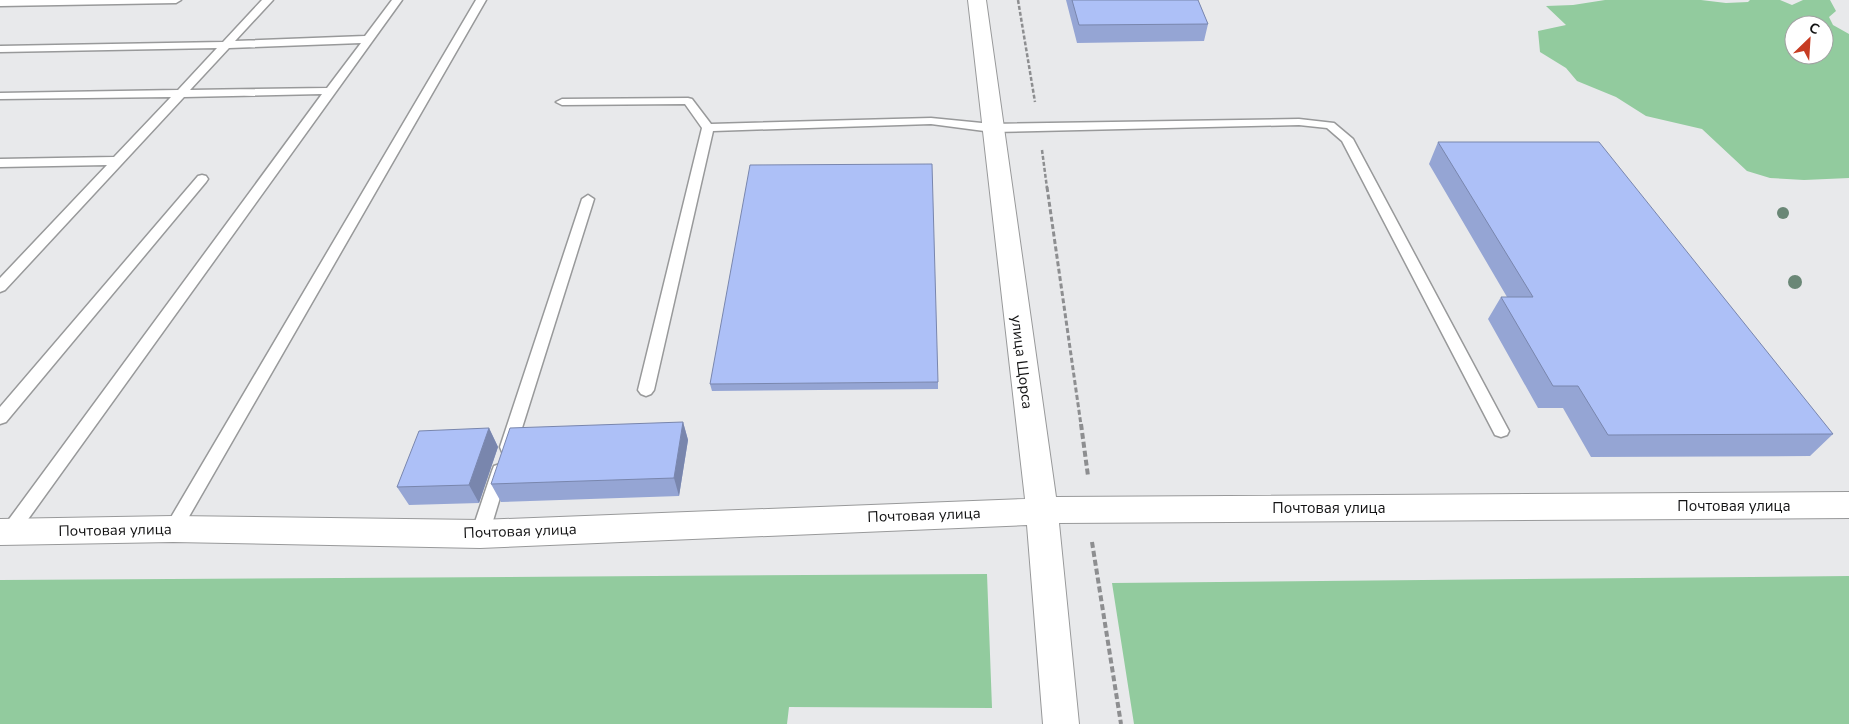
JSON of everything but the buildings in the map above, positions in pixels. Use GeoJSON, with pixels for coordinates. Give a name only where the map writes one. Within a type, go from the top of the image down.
{"type":"FeatureCollection","features":[{"type":"Feature","properties":{"kind":"street","name":"улица Щорса"},"geometry":{"type":"LineString","coordinates":[[977,0],[1042,510],[1061,724]]}},
{"type":"Feature","properties":{"kind":"street","name":"Почтовая улица"},"geometry":{"type":"LineString","coordinates":[[5,532],[173,529],[480,534],[1042,510],[1849,505]]}},
{"type":"Feature","properties":{"kind":"lane"},"geometry":{"type":"LineString","coordinates":[[0,3],[176,0]]}},
{"type":"Feature","properties":{"kind":"lane"},"geometry":{"type":"LineString","coordinates":[[0,288],[268,0]]}},
{"type":"Feature","properties":{"kind":"lane"},"geometry":{"type":"LineString","coordinates":[[5,532],[397,0]]}},
{"type":"Feature","properties":{"kind":"lane"},"geometry":{"type":"LineString","coordinates":[[173,529],[481,0]]}},
{"type":"Feature","properties":{"kind":"lane"},"geometry":{"type":"LineString","coordinates":[[0,49],[226,45],[369,39]]}},
{"type":"Feature","properties":{"kind":"lane"},"geometry":{"type":"LineString","coordinates":[[0,96],[331,91]]}},
{"type":"Feature","properties":{"kind":"lane"},"geometry":{"type":"LineString","coordinates":[[562,102],[688,100],[708,128],[646,390]]}},
{"type":"Feature","properties":{"kind":"lane"},"geometry":{"type":"LineString","coordinates":[[708,128],[931,121],[992,128],[1299,122],[1330,125],[1347,138],[1501,430]]}},
{"type":"Feature","properties":{"kind":"lane"},"geometry":{"type":"LineString","coordinates":[[0,163],[118,161]]}},
{"type":"Feature","properties":{"kind":"lane"},"geometry":{"type":"LineString","coordinates":[[0,418],[202,179]]}},
{"type":"Feature","properties":{"kind":"lane"},"geometry":{"type":"LineString","coordinates":[[480,534],[588,199]]}},
{"type":"Feature","properties":{"kind":"path"},"geometry":{"type":"LineString","coordinates":[[1018,0],[1039,128],[1093,509],[1092,539],[1121,724]]}},
{"type":"Feature","properties":{"kind":"green space"},"geometry":{"type":"Polygon","coordinates":[[[1605,0],[1701,0],[1726,3],[1748,2],[1750,0],[1780,0],[1792,5],[1803,0],[1830,0],[1836,11],[1831,15],[1784,15],[1784,65],[1834,65],[1834,26],[1849,34],[1849,178],[1804,180],[1770,178],[1747,171],[1702,129],[1646,116],[1616,97],[1577,81],[1566,68],[1540,52],[1538,31],[1566,25],[1546,6],[1573,5],[1605,0]]]}},
{"type":"Feature","properties":{"kind":"green space"},"geometry":{"type":"Polygon","coordinates":[[[987,574],[992,708],[789,707],[787,724],[0,724],[0,580],[987,574]]]}},
{"type":"Feature","properties":{"kind":"green space"},"geometry":{"type":"Polygon","coordinates":[[[1849,576],[1849,724],[1134,724],[1112,583],[1849,576]]]}}]}
